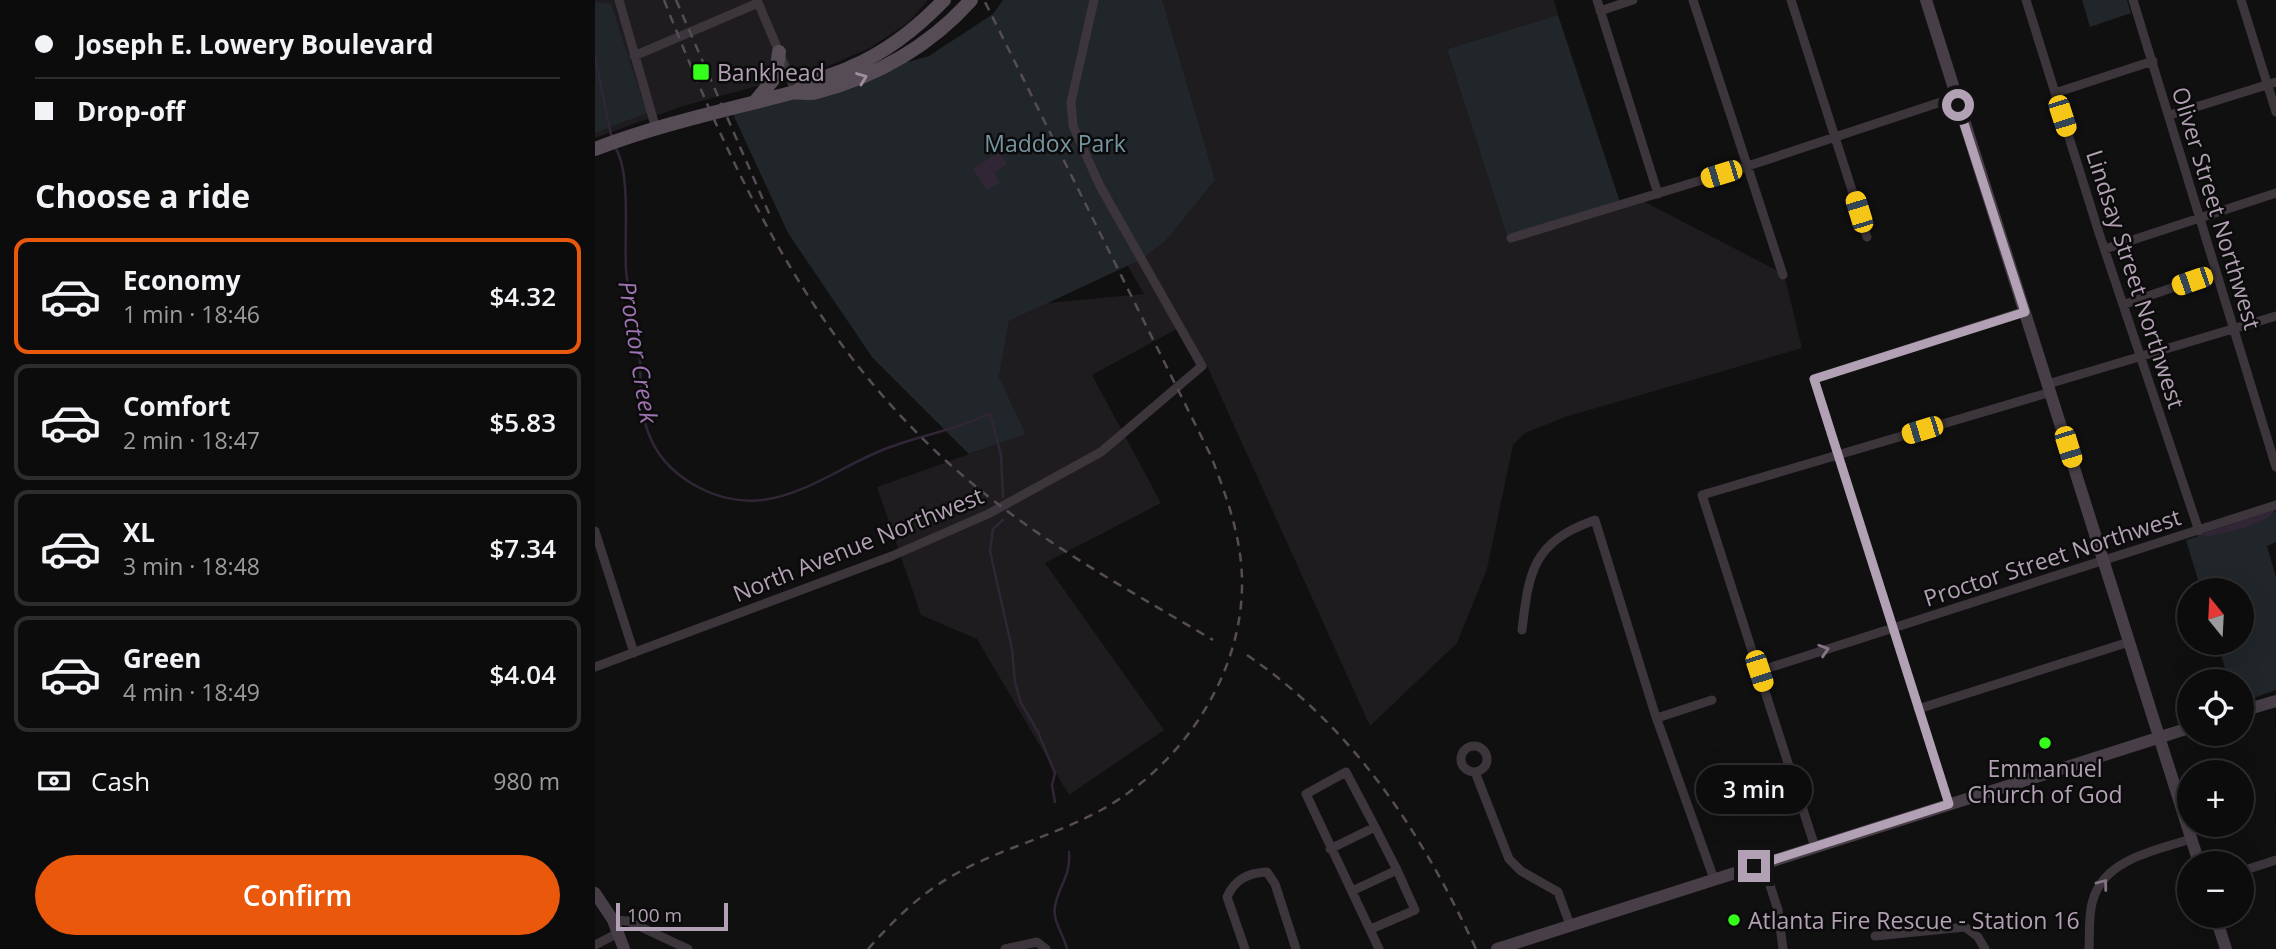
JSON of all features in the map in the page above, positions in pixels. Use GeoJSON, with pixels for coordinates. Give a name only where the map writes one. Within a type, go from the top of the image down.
{"type":"FeatureCollection","features":[{"type":"Feature","properties":{"kind":"main road"},"geometry":{"type":"LineString","coordinates":[[796,92],[808,82],[850,68],[885,50],[944,0]]}},
{"type":"Feature","properties":{"kind":"main road"},"geometry":{"type":"LineString","coordinates":[[600,147],[656,129],[796,92],[813,94],[883,69],[930,39],[971,0]]}},
{"type":"Feature","properties":{"kind":"main road"},"geometry":{"type":"LineString","coordinates":[[1926,0],[2195,851]]}},
{"type":"Feature","properties":{"kind":"main road"},"geometry":{"type":"LineString","coordinates":[[754,103],[776,76],[779,52]]}},
{"type":"Feature","properties":{"kind":"main road"},"geometry":{"type":"LineString","coordinates":[[2254,707],[2276,701]]}},
{"type":"Feature","properties":{"kind":"main road"},"geometry":{"type":"LineString","coordinates":[[1497,949],[1515,946],[1570,925],[2177,731]]}},
{"type":"Feature","properties":{"kind":"main road"},"geometry":{"type":"LineString","coordinates":[[595,893],[613,920],[624,949]]}},
{"type":"Feature","properties":{"kind":"main road"},"geometry":{"type":"LineString","coordinates":[[2219,928],[2226,949]]}},
{"type":"Feature","properties":{"kind":"street"},"geometry":{"type":"LineString","coordinates":[[619,0],[656,129]]}},
{"type":"Feature","properties":{"kind":"street","name":"North Avenue Northwest"},"geometry":{"type":"LineString","coordinates":[[595,667],[892,556],[988,514],[1063,475],[1136,425],[1202,366],[1100,186],[1073,126],[1071,102],[1094,0]]}},
{"type":"Feature","properties":{"kind":"street"},"geometry":{"type":"LineString","coordinates":[[1597,0],[1658,194]]}},
{"type":"Feature","properties":{"kind":"street"},"geometry":{"type":"LineString","coordinates":[[1600,11],[1633,0]]}},
{"type":"Feature","properties":{"kind":"street"},"geometry":{"type":"LineString","coordinates":[[1693,0],[1783,275]]}},
{"type":"Feature","properties":{"kind":"street"},"geometry":{"type":"LineString","coordinates":[[1791,0],[1867,237]]}},
{"type":"Feature","properties":{"kind":"street","name":"Lindsay Street Northwest"},"geometry":{"type":"LineString","coordinates":[[2026,0],[2105,249],[2199,530]]}},
{"type":"Feature","properties":{"kind":"street","name":"Oliver Street Northwest"},"geometry":{"type":"LineString","coordinates":[[2133,0],[2170,115],[2232,329],[2272,443],[2276,467]]}},
{"type":"Feature","properties":{"kind":"street"},"geometry":{"type":"LineString","coordinates":[[2241,0],[2272,84],[2276,112]]}},
{"type":"Feature","properties":{"kind":"street"},"geometry":{"type":"LineString","coordinates":[[634,57],[758,1],[796,92]]}},
{"type":"Feature","properties":{"kind":"street"},"geometry":{"type":"LineString","coordinates":[[2055,93],[2153,61]]}},
{"type":"Feature","properties":{"kind":"street"},"geometry":{"type":"LineString","coordinates":[[2170,115],[2272,84]]}},
{"type":"Feature","properties":{"kind":"street"},"geometry":{"type":"LineString","coordinates":[[1511,238],[1748,166],[1956,97]]}},
{"type":"Feature","properties":{"kind":"street"},"geometry":{"type":"LineString","coordinates":[[2105,249],[2276,193]]}},
{"type":"Feature","properties":{"kind":"street"},"geometry":{"type":"LineString","coordinates":[[2125,304],[2215,274]]}},
{"type":"Feature","properties":{"kind":"street"},"geometry":{"type":"LineString","coordinates":[[1949,804],[1814,379],[2025,312]]}},
{"type":"Feature","properties":{"kind":"street"},"geometry":{"type":"LineString","coordinates":[[1815,847],[1702,495],[1838,455],[2142,356],[2276,316]]}},
{"type":"Feature","properties":{"kind":"street","name":"Proctor Street Northwest"},"geometry":{"type":"LineString","coordinates":[[1759,671],[2276,505]]}},
{"type":"Feature","properties":{"kind":"street"},"geometry":{"type":"LineString","coordinates":[[1521,630],[1528,580],[1540,555],[1562,533],[1595,520],[1657,718],[1714,879]]}},
{"type":"Feature","properties":{"kind":"street"},"geometry":{"type":"LineString","coordinates":[[595,531],[633,653]]}},
{"type":"Feature","properties":{"kind":"street"},"geometry":{"type":"LineString","coordinates":[[1918,709],[2129,642]]}},
{"type":"Feature","properties":{"kind":"street"},"geometry":{"type":"LineString","coordinates":[[1657,718],[1712,700]]}},
{"type":"Feature","properties":{"kind":"street"},"geometry":{"type":"LineString","coordinates":[[1371,929],[1415,910],[1346,772],[1306,794],[1329,849],[1380,949]]}},
{"type":"Feature","properties":{"kind":"street"},"geometry":{"type":"LineString","coordinates":[[1475,772],[1510,859],[1521,871],[1558,891],[1570,925]]}},
{"type":"Feature","properties":{"kind":"street"},"geometry":{"type":"LineString","coordinates":[[1329,849],[1375,827]]}},
{"type":"Feature","properties":{"kind":"street"},"geometry":{"type":"LineString","coordinates":[[2089,949],[2092,901],[2107,877],[2134,858],[2191,839]]}},
{"type":"Feature","properties":{"kind":"street"},"geometry":{"type":"LineString","coordinates":[[2254,867],[2276,860]]}},
{"type":"Feature","properties":{"kind":"street"},"geometry":{"type":"LineString","coordinates":[[1763,864],[1778,910],[1783,949]]}},
{"type":"Feature","properties":{"kind":"street"},"geometry":{"type":"LineString","coordinates":[[1352,891],[1397,870]]}},
{"type":"Feature","properties":{"kind":"street"},"geometry":{"type":"LineString","coordinates":[[1245,949],[1227,897],[1232,886],[1243,877],[1267,872],[1275,884],[1296,949]]}},
{"type":"Feature","properties":{"kind":"street"},"geometry":{"type":"LineString","coordinates":[[613,920],[628,921],[675,946],[688,949]]}},
{"type":"Feature","properties":{"kind":"street"},"geometry":{"type":"LineString","coordinates":[[1875,936],[1965,927],[1978,937],[1985,949]]}},
{"type":"Feature","properties":{"kind":"street"},"geometry":{"type":"LineString","coordinates":[[595,945],[618,933]]}},
{"type":"Feature","properties":{"kind":"street"},"geometry":{"type":"LineString","coordinates":[[1006,949],[1037,942],[1046,949]]}},
{"type":"Feature","properties":{"kind":"shaded area"},"geometry":{"type":"Polygon","coordinates":[[[595,0],[928,0],[909,22],[870,48],[821,69],[683,106],[595,138],[595,0]]]}},
{"type":"Feature","properties":{"kind":"shaded area"},"geometry":{"type":"Polygon","coordinates":[[[1138,0],[1554,0],[1558,15],[1447,49],[1509,241],[1639,199],[1784,274],[1802,348],[1565,417],[1525,433],[1513,445],[1487,569],[1457,643],[1370,726],[1208,368],[1182,326],[1092,375],[1161,503],[1045,563],[1164,730],[1069,795],[977,639],[921,615],[877,487],[1026,434],[999,377],[1009,321],[1047,303],[1144,294],[1122,256],[1138,0]]]}},
{"type":"Feature","properties":{"kind":"shaded area"},"geometry":{"type":"Polygon","coordinates":[[[999,152],[1007,164],[994,173],[1000,182],[987,191],[973,169],[999,152]]]}},
{"type":"Feature","properties":{"kind":"shaded area"},"geometry":{"type":"Polygon","coordinates":[[[2275,510],[2263,520],[2244,528],[2206,537],[2201,534],[2275,510]]]}},
{"type":"Feature","properties":{"kind":"green space","name":"Maddox Park"},"geometry":{"type":"Polygon","coordinates":[[[1003,0],[1162,0],[1215,180],[1166,240],[1142,259],[1009,321],[999,377],[1026,434],[969,454],[872,357],[788,233],[732,112],[929,56],[993,14],[1003,0]]]}},
{"type":"Feature","properties":{"kind":"green space"},"geometry":{"type":"Polygon","coordinates":[[[2082,0],[2127,0],[2131,13],[2090,27],[2082,0]]]}},
{"type":"Feature","properties":{"kind":"green space"},"geometry":{"type":"Polygon","coordinates":[[[595,2],[611,4],[647,113],[595,133],[595,2]]]}},
{"type":"Feature","properties":{"kind":"green space"},"geometry":{"type":"Polygon","coordinates":[[[1558,15],[1621,205],[1509,242],[1447,49],[1558,15]]]}},
{"type":"Feature","properties":{"kind":"green space"},"geometry":{"type":"Polygon","coordinates":[[[2276,511],[2276,542],[2267,546],[2276,577],[2276,690],[2254,698],[2254,669],[2225,669],[2221,655],[2254,655],[2254,578],[2197,578],[2186,540],[2276,511]]]}},
{"type":"Feature","properties":{"kind":"waterway","name":"Proctor Creek"},"geometry":{"type":"LineString","coordinates":[[595,57],[612,139]]}},
{"type":"Feature","properties":{"kind":"waterway","name":"Proctor Creek"},"geometry":{"type":"LineString","coordinates":[[616,149],[624,174],[626,273],[636,323],[643,412],[656,448],[679,475],[710,493],[727,498],[763,500],[779,497],[809,486],[893,446],[990,413],[1001,455],[1003,497]]}},
{"type":"Feature","properties":{"kind":"waterway","name":"Proctor Creek"},"geometry":{"type":"LineString","coordinates":[[1003,520],[993,529],[990,551],[1012,649],[1015,682],[1021,703],[1038,732],[1055,773],[1052,785],[1055,802]]}},
{"type":"Feature","properties":{"kind":"waterway","name":"Proctor Creek"},"geometry":{"type":"LineString","coordinates":[[1067,949],[1055,912],[1057,898],[1067,874],[1069,852]]}},
{"type":"Feature","properties":{"kind":"railway"},"geometry":{"type":"LineString","coordinates":[[664,0],[724,141],[758,209],[795,274],[836,336],[882,395],[935,450],[994,501],[1101,574],[1213,640]]}},
{"type":"Feature","properties":{"kind":"railway"},"geometry":{"type":"LineString","coordinates":[[676,0],[771,218]]}},
{"type":"Feature","properties":{"kind":"railway"},"geometry":{"type":"LineString","coordinates":[[868,949],[907,909],[940,883],[970,866],[1103,809],[1132,790],[1159,767],[1183,741],[1220,681],[1240,614],[1242,579],[1239,547],[1227,500],[1211,456],[984,0]]}},
{"type":"Feature","properties":{"kind":"railway"},"geometry":{"type":"LineString","coordinates":[[1247,655],[1320,715],[1381,786],[1432,864],[1476,949]]}},
{"type":"Feature","properties":{"kind":"place","name":"Bankhead"},"geometry":{"type":"Point","coordinates":[701,72]}},
{"type":"Feature","properties":{"kind":"place","name":"Emmanuel Church of God"},"geometry":{"type":"Point","coordinates":[2045,743]}},
{"type":"Feature","properties":{"kind":"place","name":"Atlanta Fire Rescue - Station 16"},"geometry":{"type":"Point","coordinates":[1734,920]}},
{"type":"Feature","properties":{"kind":"route"},"geometry":{"type":"LineString","coordinates":[[1754,866],[1949,804],[1814,379],[2025,312],[1958,105]]}}]}
